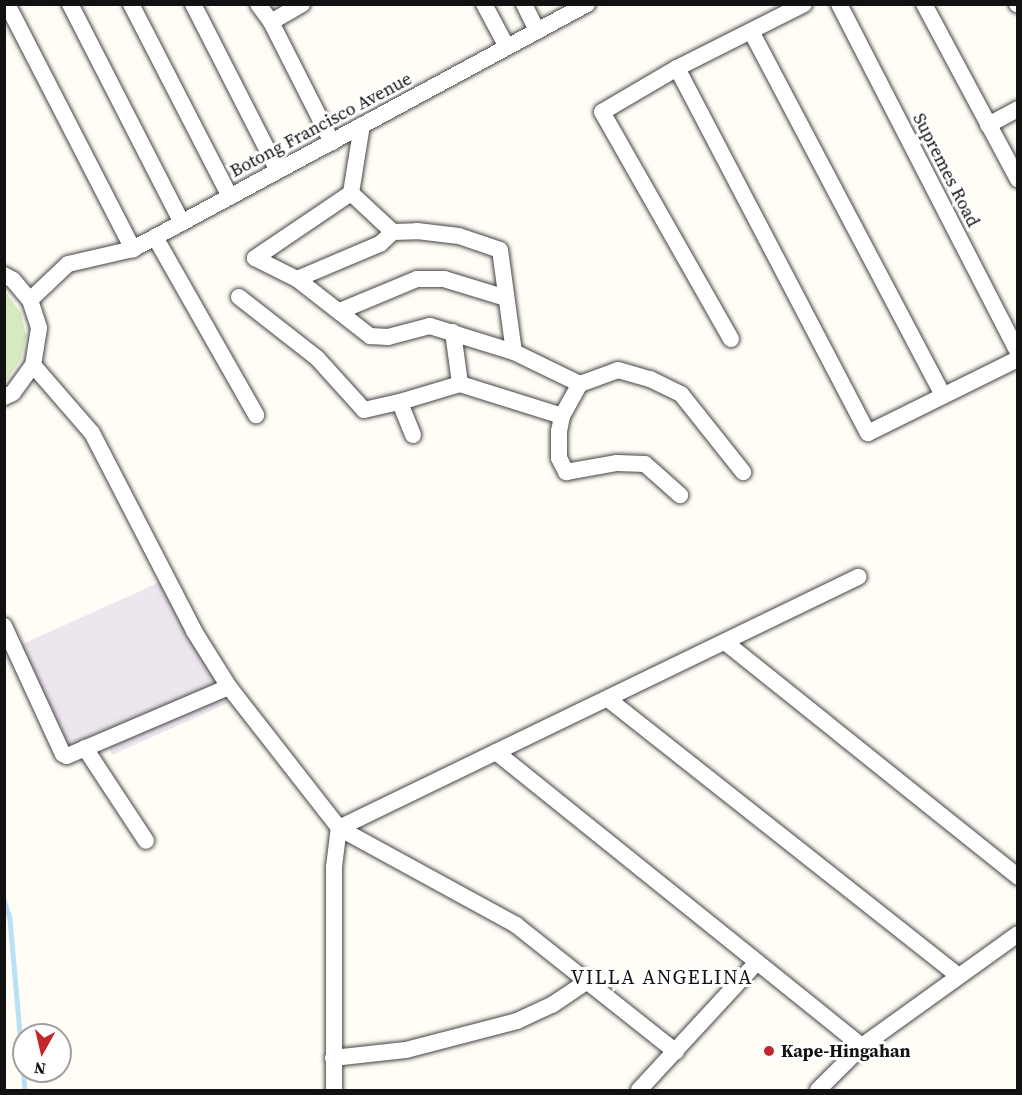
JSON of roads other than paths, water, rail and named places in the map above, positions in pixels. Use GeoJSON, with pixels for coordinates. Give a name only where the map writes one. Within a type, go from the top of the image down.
{"type":"FeatureCollection","features":[{"type":"Feature","properties":{"kind":"street"},"geometry":{"type":"LineString","coordinates":[[7,4],[133,249]]}},
{"type":"Feature","properties":{"kind":"street"},"geometry":{"type":"LineString","coordinates":[[70,4],[182,222]]}},
{"type":"Feature","properties":{"kind":"street"},"geometry":{"type":"LineString","coordinates":[[131,4],[230,197]]}},
{"type":"Feature","properties":{"kind":"street"},"geometry":{"type":"LineString","coordinates":[[193,4],[278,171]]}},
{"type":"Feature","properties":{"kind":"street"},"geometry":{"type":"LineString","coordinates":[[258,4],[271,22],[332,142]]}},
{"type":"Feature","properties":{"kind":"street"},"geometry":{"type":"LineString","coordinates":[[271,22],[302,4]]}},
{"type":"Feature","properties":{"kind":"street"},"geometry":{"type":"LineString","coordinates":[[484,4],[507,47]]}},
{"type":"Feature","properties":{"kind":"street"},"geometry":{"type":"LineString","coordinates":[[524,4],[537,31]]}},
{"type":"Feature","properties":{"kind":"street","name":"Botong Francisco Avenue"},"geometry":{"type":"LineString","coordinates":[[30,300],[68,264],[133,249],[587,4]]}},
{"type":"Feature","properties":{"kind":"street"},"geometry":{"type":"LineString","coordinates":[[731,339],[602,112],[677,68],[752,33],[804,4]]}},
{"type":"Feature","properties":{"kind":"street","name":"Supremes Road"},"geometry":{"type":"LineString","coordinates":[[839,4],[1017,353]]}},
{"type":"Feature","properties":{"kind":"street"},"geometry":{"type":"LineString","coordinates":[[924,4],[1017,178]]}},
{"type":"Feature","properties":{"kind":"street"},"geometry":{"type":"LineString","coordinates":[[752,33],[943,395]]}},
{"type":"Feature","properties":{"kind":"street"},"geometry":{"type":"LineString","coordinates":[[677,68],[868,433],[1017,359]]}},
{"type":"Feature","properties":{"kind":"street"},"geometry":{"type":"LineString","coordinates":[[988,125],[1017,109]]}},
{"type":"Feature","properties":{"kind":"street"},"geometry":{"type":"LineString","coordinates":[[362,125],[351,193],[255,258],[297,279],[369,336],[388,337],[430,326],[514,352],[580,384]]}},
{"type":"Feature","properties":{"kind":"street"},"geometry":{"type":"LineString","coordinates":[[351,193],[393,232]]}},
{"type":"Feature","properties":{"kind":"street"},"geometry":{"type":"LineString","coordinates":[[297,279],[380,244],[393,232],[417,231],[459,237],[500,250],[514,352]]}},
{"type":"Feature","properties":{"kind":"street"},"geometry":{"type":"LineString","coordinates":[[155,237],[256,416]]}},
{"type":"Feature","properties":{"kind":"street"},"geometry":{"type":"LineString","coordinates":[[4,275],[13,280],[30,300],[39,328],[33,365],[13,393],[4,397]]}},
{"type":"Feature","properties":{"kind":"street"},"geometry":{"type":"LineString","coordinates":[[340,311],[417,279],[444,279],[506,298]]}},
{"type":"Feature","properties":{"kind":"street"},"geometry":{"type":"LineString","coordinates":[[239,297],[317,358],[364,410],[460,384],[562,416]]}},
{"type":"Feature","properties":{"kind":"street"},"geometry":{"type":"LineString","coordinates":[[453,332],[460,384]]}},
{"type":"Feature","properties":{"kind":"street"},"geometry":{"type":"LineString","coordinates":[[33,365],[92,433],[194,631],[229,687],[339,828],[516,925],[589,980],[676,1052]]}},
{"type":"Feature","properties":{"kind":"street"},"geometry":{"type":"LineString","coordinates":[[680,495],[645,464],[616,463],[566,472],[559,458],[558,431],[562,416],[580,384],[618,370],[650,379],[681,394],[743,472]]}},
{"type":"Feature","properties":{"kind":"street"},"geometry":{"type":"LineString","coordinates":[[400,402],[413,435]]}},
{"type":"Feature","properties":{"kind":"street"},"geometry":{"type":"LineString","coordinates":[[339,828],[858,577]]}},
{"type":"Feature","properties":{"kind":"street"},"geometry":{"type":"LineString","coordinates":[[4,626],[63,754],[71,755],[229,687]]}},
{"type":"Feature","properties":{"kind":"street"},"geometry":{"type":"LineString","coordinates":[[725,642],[1017,877]]}},
{"type":"Feature","properties":{"kind":"street"},"geometry":{"type":"LineString","coordinates":[[608,699],[958,975]]}},
{"type":"Feature","properties":{"kind":"street"},"geometry":{"type":"LineString","coordinates":[[85,748],[146,842]]}},
{"type":"Feature","properties":{"kind":"street"},"geometry":{"type":"LineString","coordinates":[[496,752],[862,1046]]}},
{"type":"Feature","properties":{"kind":"street"},"geometry":{"type":"LineString","coordinates":[[334,1090],[334,867],[339,828]]}},
{"type":"Feature","properties":{"kind":"street"},"geometry":{"type":"LineString","coordinates":[[818,1090],[862,1046],[1017,934]]}},
{"type":"Feature","properties":{"kind":"street"},"geometry":{"type":"LineString","coordinates":[[639,1090],[756,963]]}},
{"type":"Feature","properties":{"kind":"street"},"geometry":{"type":"LineString","coordinates":[[333,1058],[406,1050],[518,1021],[552,1005],[589,980]]}},
{"type":"Feature","properties":{"kind":"waterway"},"geometry":{"type":"LineString","coordinates":[[4,900],[10,919],[25,1090]]}},
{"type":"Feature","properties":{"kind":"place","name":"Kape-Hingahan"},"geometry":{"type":"Point","coordinates":[769,1051]}},
{"type":"Feature","properties":{"kind":"district","name":"VILLA ANGELINA"},"geometry":{"type":"Point","coordinates":[662,977]}}]}
